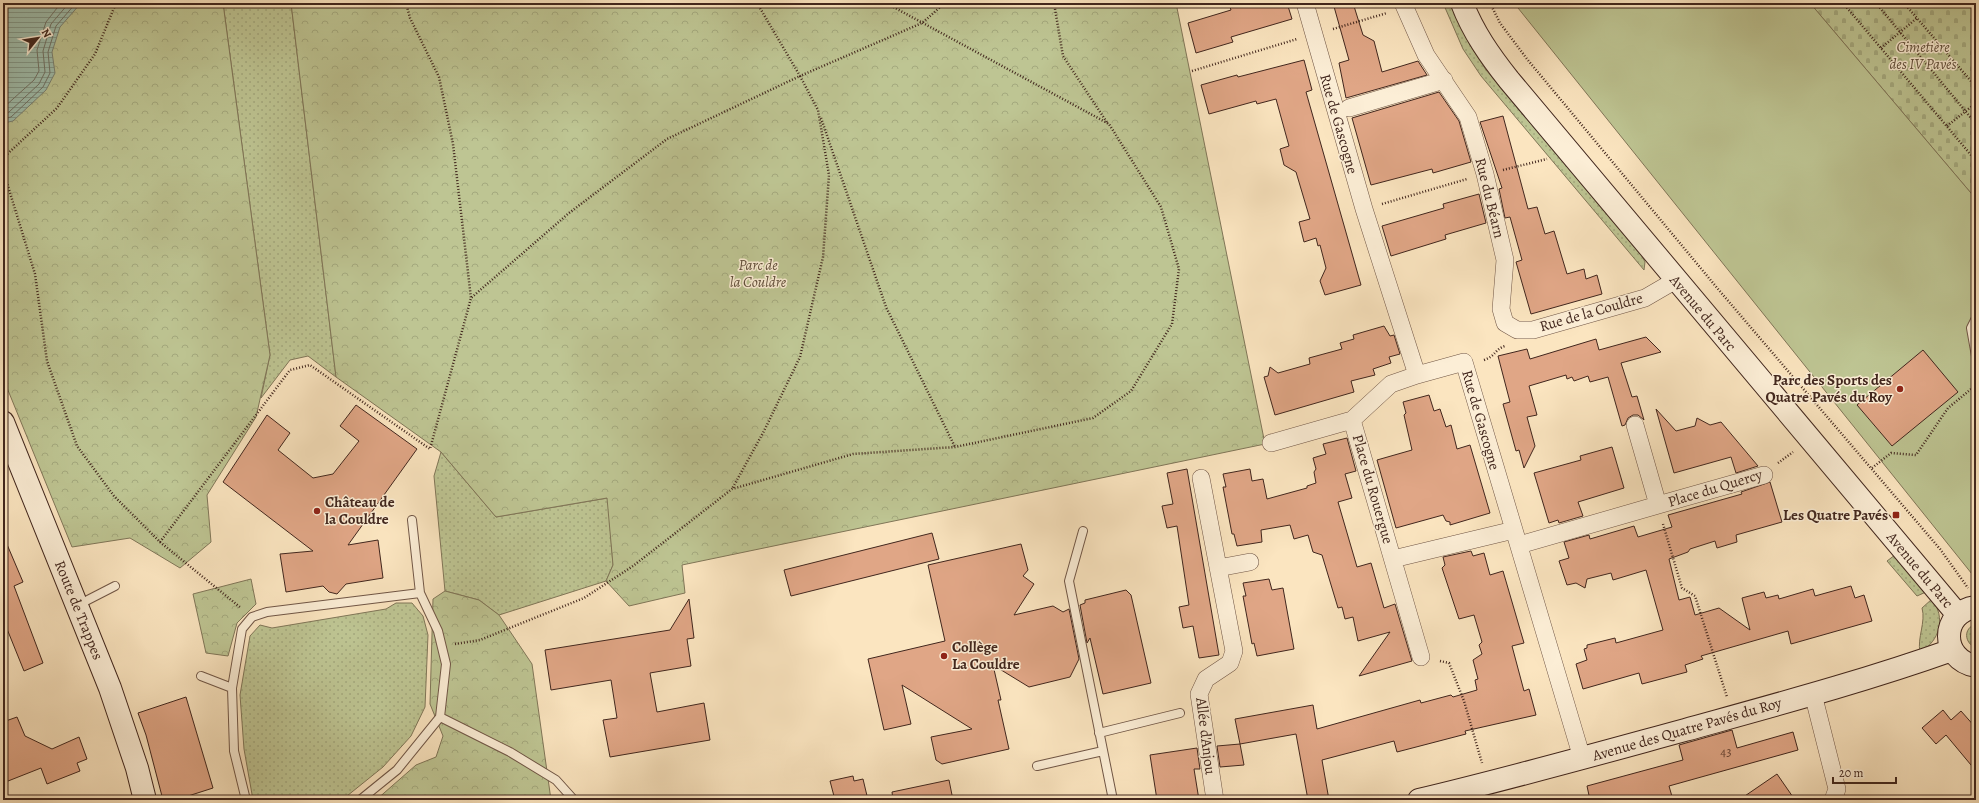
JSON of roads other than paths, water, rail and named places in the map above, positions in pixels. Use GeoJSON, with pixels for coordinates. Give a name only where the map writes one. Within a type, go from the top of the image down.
{"type":"FeatureCollection","features":[{"type":"Feature","properties":{"kind":"street","name":"Rue de Gascogne"},"geometry":{"type":"LineString","coordinates":[[1305,3],[1364,209],[1417,375],[1464,362],[1582,758]]}},
{"type":"Feature","properties":{"kind":"street","name":"Rue du Béarn"},"geometry":{"type":"LineString","coordinates":[[1403,3],[1426,55],[1468,117],[1485,174],[1506,260],[1501,309],[1511,327]]}},
{"type":"Feature","properties":{"kind":"street","name":"Avenue du Parc"},"geometry":{"type":"LineString","coordinates":[[1462,3],[1469,21],[1484,48],[1570,154],[1809,439],[1969,610]]}},
{"type":"Feature","properties":{"kind":"street"},"geometry":{"type":"LineString","coordinates":[[1349,108],[1444,80]]}},
{"type":"Feature","properties":{"kind":"street","name":"Rue de la Couldre"},"geometry":{"type":"LineString","coordinates":[[1511,327],[1533,330],[1645,298],[1676,280]]}},
{"type":"Feature","properties":{"kind":"street"},"geometry":{"type":"LineString","coordinates":[[1271,443],[1352,420],[1391,384],[1417,375]]}},
{"type":"Feature","properties":{"kind":"street","name":"Place du Rouergue"},"geometry":{"type":"LineString","coordinates":[[1352,420],[1422,657]]}},
{"type":"Feature","properties":{"kind":"street","name":"Route de Trappes"},"geometry":{"type":"LineString","coordinates":[[3,422],[110,688],[137,768],[145,800]]}},
{"type":"Feature","properties":{"kind":"street","name":"Place du Quercy"},"geometry":{"type":"LineString","coordinates":[[1635,425],[1658,505]]}},
{"type":"Feature","properties":{"kind":"street","name":"Place du Quercy"},"geometry":{"type":"LineString","coordinates":[[1516,538],[1658,505],[1764,475]]}},
{"type":"Feature","properties":{"kind":"street","name":"Allée d'Anjou"},"geometry":{"type":"LineString","coordinates":[[1201,478],[1234,651],[1230,663],[1206,679],[1199,694],[1215,800]]}},
{"type":"Feature","properties":{"kind":"street","name":"Place du Rouergue"},"geometry":{"type":"LineString","coordinates":[[1393,559],[1516,538]]}},
{"type":"Feature","properties":{"kind":"street"},"geometry":{"type":"LineString","coordinates":[[1218,568],[1250,562]]}},
{"type":"Feature","properties":{"kind":"street"},"geometry":{"type":"LineString","coordinates":[[1969,610],[1952,622],[1949,632],[1949,641],[1952,650],[1963,662],[1976,666]]}},
{"type":"Feature","properties":{"kind":"street","name":"Avenue des Quatre Pavés du Roy"},"geometry":{"type":"LineString","coordinates":[[1419,800],[1488,784],[1733,717],[1813,694],[1952,650]]}},
{"type":"Feature","properties":{"kind":"street"},"geometry":{"type":"LineString","coordinates":[[1813,694],[1836,789],[1833,800]]}},
{"type":"Feature","properties":{"kind":"lane"},"geometry":{"type":"LineString","coordinates":[[1976,318],[1971,328],[1976,356]]}},
{"type":"Feature","properties":{"kind":"lane"},"geometry":{"type":"LineString","coordinates":[[360,800],[398,770],[440,717],[446,664],[438,631],[420,593],[412,520]]}},
{"type":"Feature","properties":{"kind":"lane"},"geometry":{"type":"LineString","coordinates":[[1083,531],[1069,581],[1113,800]]}},
{"type":"Feature","properties":{"kind":"lane"},"geometry":{"type":"LineString","coordinates":[[77,606],[116,586]]}},
{"type":"Feature","properties":{"kind":"lane"},"geometry":{"type":"LineString","coordinates":[[246,800],[234,751],[232,688],[242,630],[252,617],[267,612],[420,593]]}},
{"type":"Feature","properties":{"kind":"lane"},"geometry":{"type":"LineString","coordinates":[[201,676],[232,688]]}},
{"type":"Feature","properties":{"kind":"lane"},"geometry":{"type":"LineString","coordinates":[[1099,733],[1180,713]]}},
{"type":"Feature","properties":{"kind":"lane"},"geometry":{"type":"LineString","coordinates":[[440,717],[510,752],[556,780],[574,800]]}},
{"type":"Feature","properties":{"kind":"lane"},"geometry":{"type":"LineString","coordinates":[[1037,766],[1103,751]]}},
{"type":"Feature","properties":{"kind":"water"},"geometry":{"type":"Polygon","coordinates":[[[3,3],[81,3],[60,27],[52,52],[55,73],[46,90],[13,121],[4,123],[3,3]]]}},
{"type":"Feature","properties":{"kind":"place","name":"Parc des Sports des Quatre Pavés du Roy"},"geometry":{"type":"Point","coordinates":[1900,389]}},
{"type":"Feature","properties":{"kind":"place","name":"Château de la Couldre"},"geometry":{"type":"Point","coordinates":[317,511]}},
{"type":"Feature","properties":{"kind":"place","name":"Les Quatre Pavés"},"geometry":{"type":"Point","coordinates":[1896,515]}},
{"type":"Feature","properties":{"kind":"place","name":"Collège La Couldre"},"geometry":{"type":"Point","coordinates":[944,656]}},
{"type":"Feature","properties":{"kind":"park label","name":"Cimetière des IV Pavés"},"geometry":{"type":"Point","coordinates":[1923,56]}},
{"type":"Feature","properties":{"kind":"park label","name":"Parc de la Couldre"},"geometry":{"type":"Point","coordinates":[758,274]}}]}
